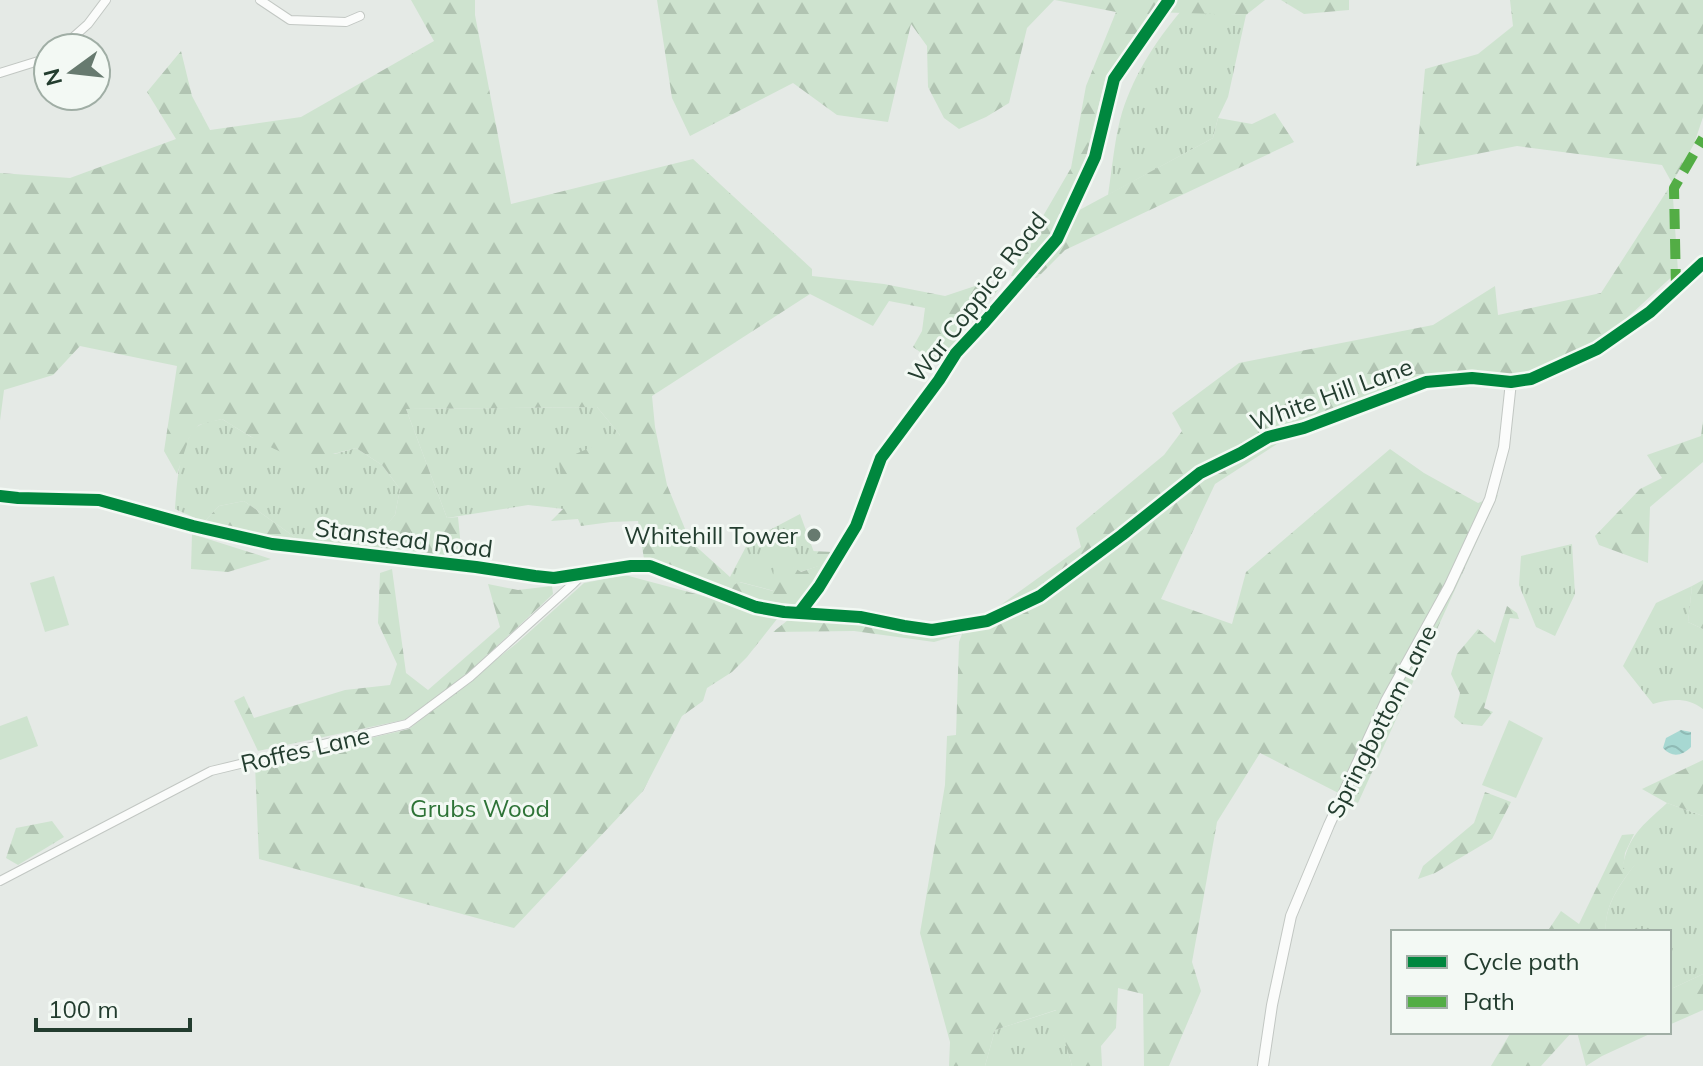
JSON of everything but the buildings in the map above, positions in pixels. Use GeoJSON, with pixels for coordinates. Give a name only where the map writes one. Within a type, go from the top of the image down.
{"type":"FeatureCollection","features":[{"type":"Feature","properties":{"kind":"street"},"geometry":{"type":"LineString","coordinates":[[79,32],[106,0]]}},
{"type":"Feature","properties":{"kind":"street"},"geometry":{"type":"LineString","coordinates":[[260,0],[290,20],[346,22],[360,16]]}},
{"type":"Feature","properties":{"kind":"street","name":"War Coppice Road"},"geometry":{"type":"LineString","coordinates":[[800,612],[856,526],[881,458],[956,353],[1057,239],[1095,157],[1114,79],[1169,0]]}},
{"type":"Feature","properties":{"kind":"street"},"geometry":{"type":"LineString","coordinates":[[0,73],[32,63]]}},
{"type":"Feature","properties":{"kind":"street","name":"White Hill Lane"},"geometry":{"type":"LineString","coordinates":[[800,612],[860,617],[932,630],[987,621],[1040,596],[1200,473],[1268,437],[1304,428],[1426,382],[1472,378],[1511,382],[1531,379],[1597,349],[1650,312],[1703,263]]}},
{"type":"Feature","properties":{"kind":"street","name":"Springbottom Lane"},"geometry":{"type":"LineString","coordinates":[[1263,1066],[1291,916],[1386,701],[1449,587],[1490,499],[1504,447],[1511,382]]}},
{"type":"Feature","properties":{"kind":"street","name":"Stanstead Road"},"geometry":{"type":"LineString","coordinates":[[0,496],[99,500],[272,544],[535,576],[554,578],[650,566],[756,607],[800,612]]}},
{"type":"Feature","properties":{"kind":"street","name":"Roffes Lane"},"geometry":{"type":"LineString","coordinates":[[0,881],[211,771],[407,724],[470,677],[573,584],[577,574]]}},
{"type":"Feature","properties":{"kind":"green space"},"geometry":{"type":"Polygon","coordinates":[[[411,0],[475,0],[475,15],[511,204],[693,159],[812,269],[812,276],[884,284],[945,296],[975,286],[998,290],[967,326],[940,366],[913,347],[922,331],[925,308],[889,301],[873,326],[810,294],[652,396],[667,485],[690,541],[730,577],[730,587],[739,582],[773,591],[774,555],[801,572],[818,566],[812,551],[833,552],[805,598],[797,605],[750,599],[730,588],[644,559],[638,521],[581,526],[578,519],[551,521],[564,508],[559,461],[620,435],[597,407],[406,409],[447,518],[458,517],[462,558],[286,544],[204,522],[219,506],[244,501],[296,538],[368,546],[395,515],[400,489],[382,465],[356,448],[321,456],[292,456],[260,442],[222,419],[199,425],[189,438],[177,474],[164,451],[177,366],[80,346],[53,375],[4,390],[0,421],[0,173],[70,178],[176,139],[147,92],[181,51],[192,96],[210,130],[301,117],[434,41],[411,0]]]}},
{"type":"Feature","properties":{"kind":"green space"},"geometry":{"type":"Polygon","coordinates":[[[657,0],[1054,0],[1027,28],[1009,103],[959,129],[944,118],[928,87],[927,46],[911,24],[888,122],[837,115],[793,83],[690,136],[672,98],[657,0]]]}},
{"type":"Feature","properties":{"kind":"green space"},"geometry":{"type":"Polygon","coordinates":[[[1055,0],[1265,0],[1246,15],[1152,12],[1106,76],[1086,157],[1059,221],[1213,138],[1218,118],[1252,124],[1275,113],[1294,142],[1065,250],[1037,278],[1011,276],[1027,238],[1032,235],[1071,168],[1086,86],[1116,12],[1055,0]]]}},
{"type":"Feature","properties":{"kind":"green space"},"geometry":{"type":"Polygon","coordinates":[[[1281,0],[1349,0],[1349,10],[1304,14],[1281,0]]]}},
{"type":"Feature","properties":{"kind":"green space"},"geometry":{"type":"Polygon","coordinates":[[[1510,0],[1703,0],[1703,117],[1694,144],[1672,183],[1662,165],[1517,146],[1416,166],[1425,69],[1478,54],[1513,26],[1510,0]]]}},
{"type":"Feature","properties":{"kind":"green space"},"geometry":{"type":"Polygon","coordinates":[[[1181,11],[1246,15],[1228,97],[1213,138],[1108,195],[1118,129],[1130,90],[1153,49],[1181,11]]]}},
{"type":"Feature","properties":{"kind":"green space"},"geometry":{"type":"Polygon","coordinates":[[[1672,183],[1678,271],[1604,339],[1532,373],[1441,384],[1413,392],[1277,444],[1215,484],[1161,599],[1232,624],[1246,572],[1390,449],[1424,473],[1478,503],[1498,495],[1358,803],[1260,753],[1217,822],[1192,962],[1201,991],[1169,1066],[1144,1066],[1143,994],[1118,988],[1116,1028],[1101,1046],[1102,1066],[1072,1066],[1056,1010],[995,1030],[985,1066],[949,1066],[950,1042],[920,933],[945,785],[947,736],[956,735],[959,642],[962,634],[934,642],[854,631],[773,632],[788,620],[808,620],[860,623],[932,635],[962,633],[1081,547],[1076,528],[1164,455],[1182,431],[1172,413],[1239,363],[1433,325],[1495,286],[1498,315],[1601,293],[1672,183]]]}},
{"type":"Feature","properties":{"kind":"green space"},"geometry":{"type":"Polygon","coordinates":[[[597,407],[620,435],[564,509],[528,505],[447,518],[406,409],[597,407]]]}},
{"type":"Feature","properties":{"kind":"green space"},"geometry":{"type":"Polygon","coordinates":[[[222,419],[251,437],[335,454],[356,448],[382,465],[400,489],[395,515],[369,546],[296,538],[244,501],[219,506],[204,522],[175,509],[186,444],[199,425],[222,419]]]}},
{"type":"Feature","properties":{"kind":"green space"},"geometry":{"type":"Polygon","coordinates":[[[1703,421],[1703,462],[1650,507],[1648,563],[1599,545],[1595,536],[1640,489],[1662,478],[1647,455],[1701,436],[1703,421]]]}},
{"type":"Feature","properties":{"kind":"green space"},"geometry":{"type":"Polygon","coordinates":[[[800,514],[819,566],[800,572],[774,556],[774,591],[740,582],[730,588],[730,577],[749,541],[800,514]]]}},
{"type":"Feature","properties":{"kind":"green space"},"geometry":{"type":"Polygon","coordinates":[[[192,534],[271,559],[228,572],[191,569],[192,534]]]}},
{"type":"Feature","properties":{"kind":"green space"},"geometry":{"type":"Polygon","coordinates":[[[1572,544],[1575,594],[1555,636],[1536,627],[1519,585],[1521,556],[1572,544]]]}},
{"type":"Feature","properties":{"kind":"green space"},"geometry":{"type":"Polygon","coordinates":[[[392,569],[406,673],[428,690],[500,627],[488,584],[518,590],[552,586],[553,594],[466,675],[408,719],[258,751],[234,701],[244,696],[254,718],[345,690],[390,685],[397,664],[378,623],[380,573],[392,569]]]}},
{"type":"Feature","properties":{"kind":"green space","name":"Grubs Wood"},"geometry":{"type":"Polygon","coordinates":[[[625,575],[768,613],[777,619],[747,657],[732,672],[707,688],[703,701],[682,716],[643,791],[514,928],[259,859],[255,765],[409,729],[517,643],[584,583],[625,575]]]}},
{"type":"Feature","properties":{"kind":"green space"},"geometry":{"type":"Polygon","coordinates":[[[54,576],[69,625],[45,632],[30,583],[54,576]]]}},
{"type":"Feature","properties":{"kind":"green space"},"geometry":{"type":"Polygon","coordinates":[[[1703,580],[1703,629],[1688,622],[1692,586],[1703,580]]]}},
{"type":"Feature","properties":{"kind":"green space"},"geometry":{"type":"Polygon","coordinates":[[[1692,586],[1688,622],[1703,629],[1703,709],[1679,700],[1653,704],[1623,666],[1656,603],[1692,586]]]}},
{"type":"Feature","properties":{"kind":"green space"},"geometry":{"type":"Polygon","coordinates":[[[1507,606],[1517,613],[1519,619],[1510,618],[1484,708],[1493,712],[1482,726],[1462,724],[1454,717],[1460,693],[1451,674],[1457,654],[1478,629],[1495,643],[1507,606]]]}},
{"type":"Feature","properties":{"kind":"green space"},"geometry":{"type":"Polygon","coordinates":[[[27,716],[38,746],[0,760],[0,726],[27,716]]]}},
{"type":"Feature","properties":{"kind":"green space"},"geometry":{"type":"Polygon","coordinates":[[[1509,720],[1543,738],[1516,798],[1482,785],[1509,720]]]}},
{"type":"Feature","properties":{"kind":"green space"},"geometry":{"type":"Polygon","coordinates":[[[1703,760],[1703,816],[1667,803],[1642,789],[1703,760]]]}},
{"type":"Feature","properties":{"kind":"green space"},"geometry":{"type":"Polygon","coordinates":[[[1485,792],[1511,802],[1492,839],[1435,873],[1418,879],[1423,866],[1474,823],[1485,792]]]}},
{"type":"Feature","properties":{"kind":"green space"},"geometry":{"type":"Polygon","coordinates":[[[1667,803],[1703,816],[1703,974],[1671,989],[1671,930],[1606,930],[1610,904],[1635,864],[1622,870],[1628,848],[1643,825],[1667,803]]]}},
{"type":"Feature","properties":{"kind":"green space"},"geometry":{"type":"Polygon","coordinates":[[[52,821],[64,837],[18,865],[6,858],[16,828],[52,821]]]}},
{"type":"Feature","properties":{"kind":"green space"},"geometry":{"type":"Polygon","coordinates":[[[1634,834],[1625,853],[1623,869],[1637,862],[1611,903],[1606,930],[1548,930],[1561,911],[1579,924],[1622,835],[1634,834]]]}},
{"type":"Feature","properties":{"kind":"green space"},"geometry":{"type":"Polygon","coordinates":[[[1703,974],[1703,1010],[1671,1024],[1671,989],[1703,974]]]}},
{"type":"Feature","properties":{"kind":"green space"},"geometry":{"type":"Polygon","coordinates":[[[1057,1010],[1072,1066],[985,1066],[995,1030],[1057,1010]]]}},
{"type":"Feature","properties":{"kind":"green space"},"geometry":{"type":"Polygon","coordinates":[[[1510,1034],[1570,1034],[1541,1066],[1491,1066],[1510,1034]]]}},
{"type":"Feature","properties":{"kind":"green space"},"geometry":{"type":"Polygon","coordinates":[[[1578,1034],[1650,1034],[1602,1056],[1586,1066],[1578,1034]]]}},
{"type":"Feature","properties":{"kind":"water"},"geometry":{"type":"Polygon","coordinates":[[[1681,730],[1691,732],[1691,747],[1681,754],[1670,753],[1663,748],[1666,738],[1681,730]]]}},
{"type":"Feature","properties":{"kind":"marked path"},"geometry":{"type":"LineString","coordinates":[[1676,289],[1674,188],[1703,138]]}},
{"type":"Feature","properties":{"kind":"cycle path"},"geometry":{"type":"LineString","coordinates":[[800,612],[856,526],[881,458],[956,353],[1057,239],[1095,157],[1114,79],[1169,0]]}},
{"type":"Feature","properties":{"kind":"cycle path"},"geometry":{"type":"LineString","coordinates":[[0,496],[99,500],[272,544],[535,576],[554,578],[650,566],[756,607],[860,617],[932,630],[987,621],[1040,596],[1200,473],[1268,437],[1304,428],[1426,382],[1472,378],[1511,382],[1531,379],[1597,349],[1650,312],[1703,263]]}},
{"type":"Feature","properties":{"kind":"place","name":"Whitehill Tower"},"geometry":{"type":"Point","coordinates":[814,535]}}]}
